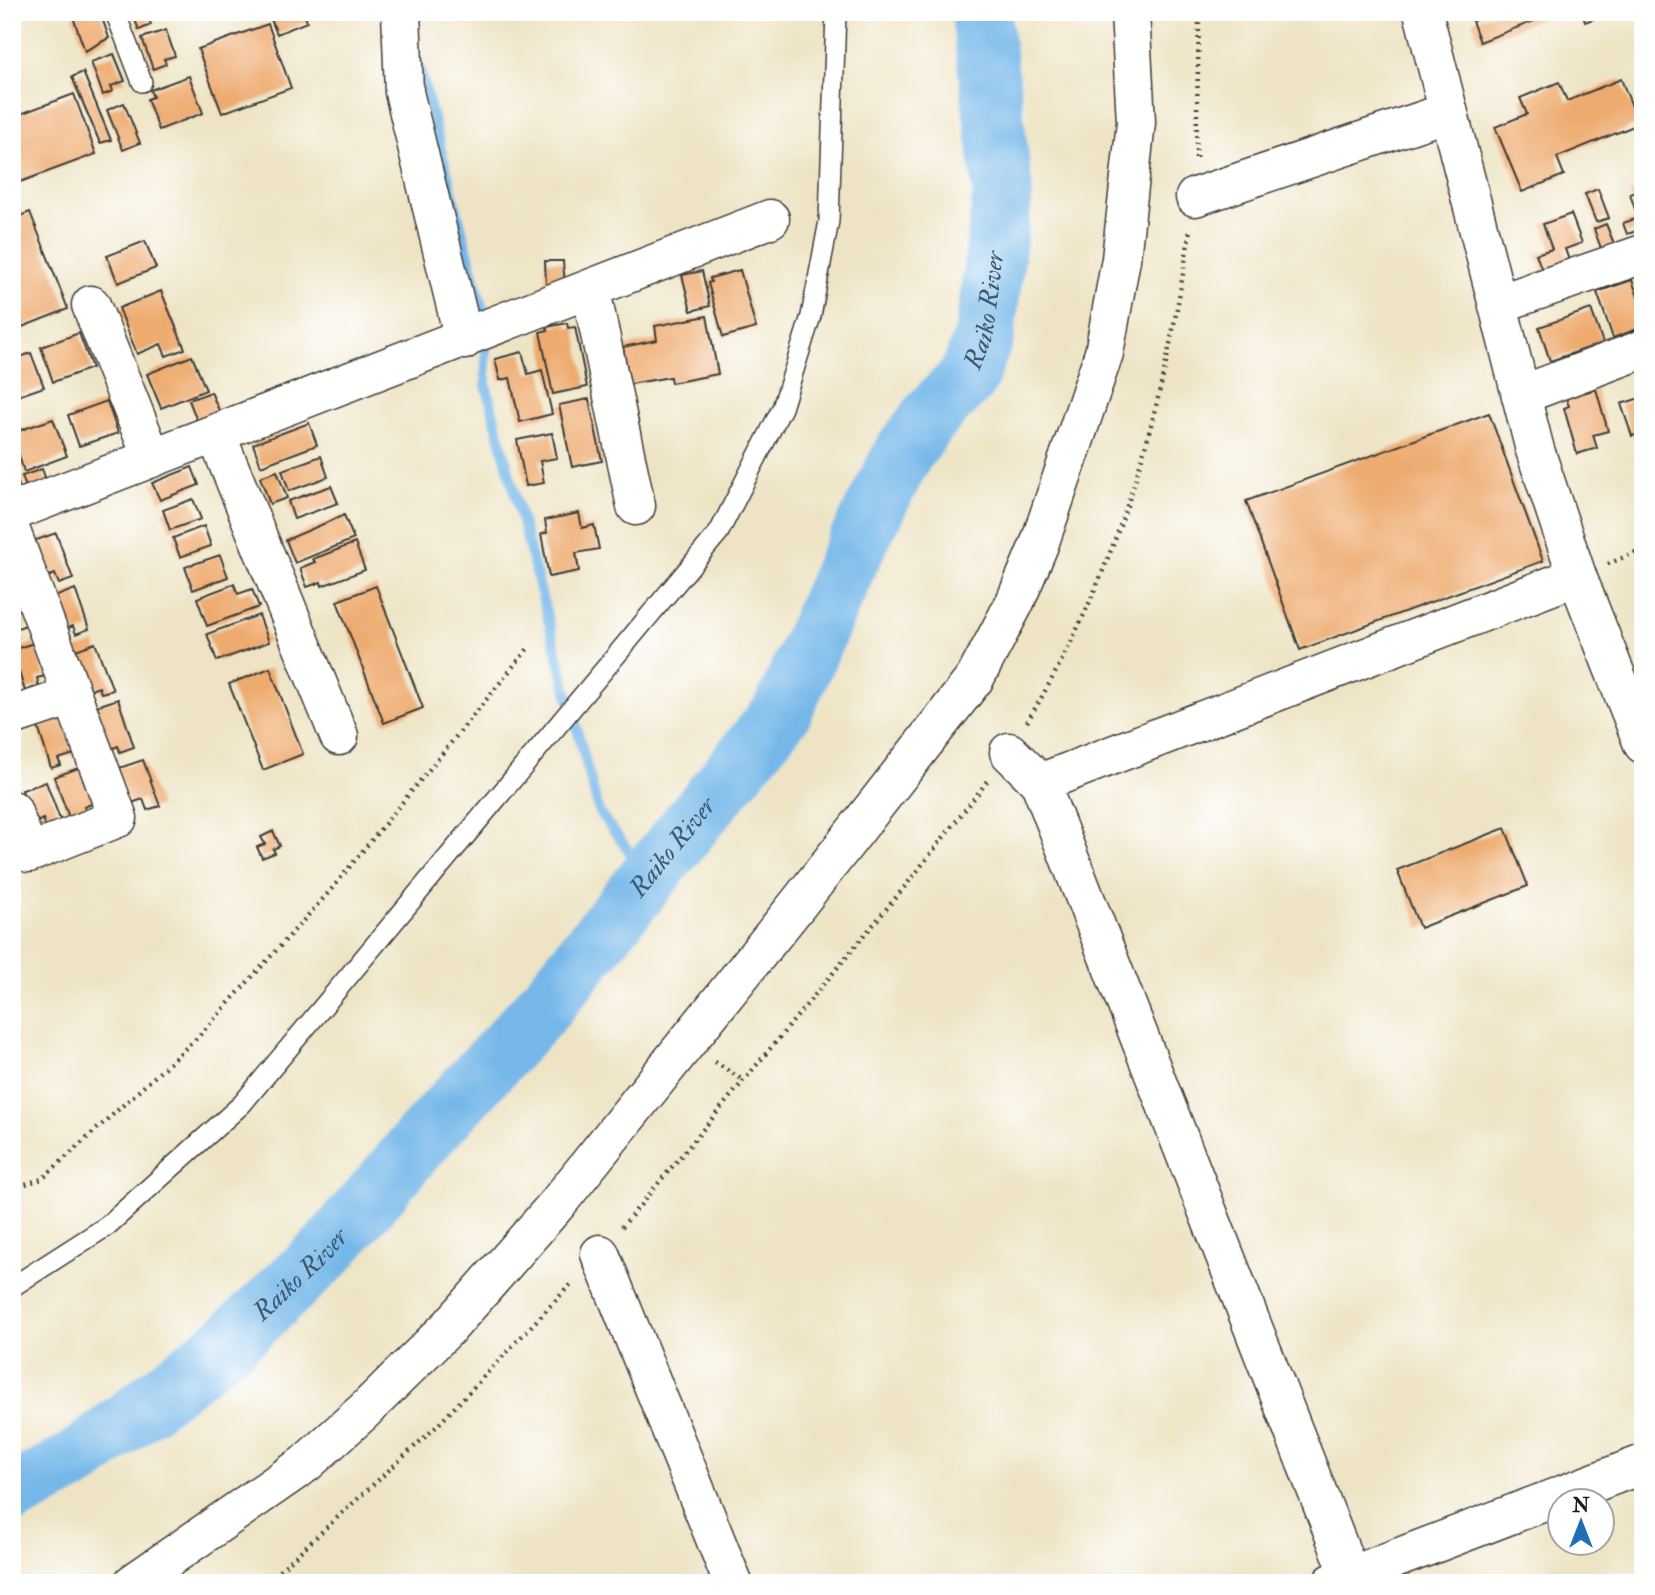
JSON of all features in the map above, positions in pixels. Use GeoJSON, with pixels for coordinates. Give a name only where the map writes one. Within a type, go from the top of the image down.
{"type":"FeatureCollection","features":[{"type":"Feature","properties":{"kind":"street"},"geometry":{"type":"LineString","coordinates":[[401,12],[404,92],[464,340]]}},
{"type":"Feature","properties":{"kind":"street"},"geometry":{"type":"LineString","coordinates":[[133,1583],[305,1464],[364,1411],[451,1325],[558,1204],[975,678],[1015,603],[1039,545],[1104,353],[1121,259],[1136,122],[1130,12]]}},
{"type":"Feature","properties":{"kind":"street"},"geometry":{"type":"LineString","coordinates":[[1423,12],[1535,450],[1577,576],[1643,744]]}},
{"type":"Feature","properties":{"kind":"street"},"geometry":{"type":"LineString","coordinates":[[1195,197],[1448,112]]}},
{"type":"Feature","properties":{"kind":"street"},"geometry":{"type":"LineString","coordinates":[[12,512],[464,340],[770,219]]}},
{"type":"Feature","properties":{"kind":"street"},"geometry":{"type":"LineString","coordinates":[[1498,304],[1643,254]]}},
{"type":"Feature","properties":{"kind":"street"},"geometry":{"type":"LineString","coordinates":[[591,290],[636,506]]}},
{"type":"Feature","properties":{"kind":"street"},"geometry":{"type":"LineString","coordinates":[[91,305],[152,458]]}},
{"type":"Feature","properties":{"kind":"street"},"geometry":{"type":"LineString","coordinates":[[1521,395],[1643,349]]}},
{"type":"Feature","properties":{"kind":"street"},"geometry":{"type":"LineString","coordinates":[[216,434],[339,736]]}},
{"type":"Feature","properties":{"kind":"street"},"geometry":{"type":"LineString","coordinates":[[12,534],[118,818],[29,853],[12,810]]}},
{"type":"Feature","properties":{"kind":"street"},"geometry":{"type":"LineString","coordinates":[[1040,783],[1577,576]]}},
{"type":"Feature","properties":{"kind":"street"},"geometry":{"type":"LineString","coordinates":[[12,716],[72,696]]}},
{"type":"Feature","properties":{"kind":"street"},"geometry":{"type":"LineString","coordinates":[[1009,752],[1040,783],[1345,1580],[1643,1464]]}},
{"type":"Feature","properties":{"kind":"street"},"geometry":{"type":"LineString","coordinates":[[600,1254],[733,1583]]}},
{"type":"Feature","properties":{"kind":"lane"},"geometry":{"type":"LineString","coordinates":[[115,12],[142,82]]}},
{"type":"Feature","properties":{"kind":"lane"},"geometry":{"type":"LineString","coordinates":[[12,1287],[107,1226],[242,1104],[719,532],[782,408],[811,316],[830,220],[836,12]]}},
{"type":"Feature","properties":{"kind":"path"},"geometry":{"type":"LineString","coordinates":[[12,1188],[42,1179],[197,1038],[330,891],[530,646]]}},
{"type":"Feature","properties":{"kind":"water"},"geometry":{"type":"Polygon","coordinates":[[[29,1474],[42,1493],[12,1508],[12,1481],[29,1474]]]}},
{"type":"Feature","properties":{"kind":"building"},"geometry":{"type":"Polygon","coordinates":[[[87,12],[100,12],[109,38],[85,51],[73,17],[87,12]]]}},
{"type":"Feature","properties":{"kind":"building"},"geometry":{"type":"Polygon","coordinates":[[[132,12],[158,12],[159,15],[149,19],[151,25],[139,30],[132,12]]]}},
{"type":"Feature","properties":{"kind":"building"},"geometry":{"type":"Polygon","coordinates":[[[268,12],[315,12],[305,16],[307,22],[277,34],[268,12]]]}},
{"type":"Feature","properties":{"kind":"building"},"geometry":{"type":"Polygon","coordinates":[[[1496,12],[1557,12],[1480,42],[1472,21],[1496,12]]]}},
{"type":"Feature","properties":{"kind":"building"},"geometry":{"type":"Polygon","coordinates":[[[1582,12],[1612,12],[1585,22],[1582,12]]]}},
{"type":"Feature","properties":{"kind":"building"},"geometry":{"type":"Polygon","coordinates":[[[268,24],[291,88],[222,113],[198,49],[268,24]]]}},
{"type":"Feature","properties":{"kind":"building"},"geometry":{"type":"Polygon","coordinates":[[[166,30],[175,56],[164,59],[166,64],[153,69],[142,38],[166,30]]]}},
{"type":"Feature","properties":{"kind":"building"},"geometry":{"type":"Polygon","coordinates":[[[114,54],[125,81],[111,86],[113,91],[103,95],[91,62],[114,54]]]}},
{"type":"Feature","properties":{"kind":"building"},"geometry":{"type":"Polygon","coordinates":[[[83,72],[111,140],[100,143],[72,77],[83,72]]]}},
{"type":"Feature","properties":{"kind":"building"},"geometry":{"type":"Polygon","coordinates":[[[189,76],[203,113],[159,130],[147,99],[153,97],[150,90],[189,76]]]}},
{"type":"Feature","properties":{"kind":"building"},"geometry":{"type":"Polygon","coordinates":[[[1621,79],[1639,124],[1557,157],[1564,175],[1522,192],[1495,127],[1527,114],[1520,98],[1559,82],[1567,101],[1621,79]]]}},
{"type":"Feature","properties":{"kind":"building"},"geometry":{"type":"Polygon","coordinates":[[[74,94],[96,154],[12,185],[12,100],[18,115],[74,94]]]}},
{"type":"Feature","properties":{"kind":"building"},"geometry":{"type":"Polygon","coordinates":[[[124,103],[140,143],[123,150],[107,110],[124,103]]]}},
{"type":"Feature","properties":{"kind":"building"},"geometry":{"type":"Polygon","coordinates":[[[1598,189],[1609,218],[1596,222],[1585,194],[1598,189]]]}},
{"type":"Feature","properties":{"kind":"building"},"geometry":{"type":"Polygon","coordinates":[[[1643,190],[1643,229],[1627,234],[1623,223],[1638,218],[1630,194],[1643,190]]]}},
{"type":"Feature","properties":{"kind":"building"},"geometry":{"type":"Polygon","coordinates":[[[30,212],[68,309],[12,331],[12,219],[30,212]]]}},
{"type":"Feature","properties":{"kind":"building"},"geometry":{"type":"Polygon","coordinates":[[[1571,214],[1582,243],[1565,249],[1570,263],[1543,273],[1536,254],[1552,249],[1543,224],[1571,214]]]}},
{"type":"Feature","properties":{"kind":"building"},"geometry":{"type":"Polygon","coordinates":[[[1606,224],[1615,246],[1602,251],[1594,229],[1606,224]]]}},
{"type":"Feature","properties":{"kind":"building"},"geometry":{"type":"Polygon","coordinates":[[[145,241],[156,268],[118,283],[107,256],[145,241]]]}},
{"type":"Feature","properties":{"kind":"building"},"geometry":{"type":"Polygon","coordinates":[[[545,261],[563,261],[565,285],[546,286],[545,261]]]}},
{"type":"Feature","properties":{"kind":"building"},"geometry":{"type":"Polygon","coordinates":[[[740,270],[756,328],[723,337],[708,283],[711,282],[710,278],[740,270]]]}},
{"type":"Feature","properties":{"kind":"building"},"geometry":{"type":"Polygon","coordinates":[[[702,271],[710,306],[691,311],[682,275],[702,271]]]}},
{"type":"Feature","properties":{"kind":"building"},"geometry":{"type":"Polygon","coordinates":[[[1632,280],[1643,311],[1643,327],[1613,338],[1597,292],[1632,280]]]}},
{"type":"Feature","properties":{"kind":"building"},"geometry":{"type":"Polygon","coordinates":[[[161,291],[185,349],[166,356],[161,344],[137,354],[119,308],[161,291]]]}},
{"type":"Feature","properties":{"kind":"building"},"geometry":{"type":"Polygon","coordinates":[[[1591,309],[1603,343],[1550,361],[1539,327],[1591,309]]]}},
{"type":"Feature","properties":{"kind":"building"},"geometry":{"type":"Polygon","coordinates":[[[707,316],[718,374],[671,383],[670,377],[630,384],[623,347],[657,340],[655,326],[707,316]]]}},
{"type":"Feature","properties":{"kind":"building"},"geometry":{"type":"Polygon","coordinates":[[[567,323],[568,328],[575,327],[587,387],[553,394],[540,332],[548,330],[547,327],[567,323]]]}},
{"type":"Feature","properties":{"kind":"building"},"geometry":{"type":"Polygon","coordinates":[[[79,333],[92,368],[53,382],[41,347],[79,333]]]}},
{"type":"Feature","properties":{"kind":"building"},"geometry":{"type":"Polygon","coordinates":[[[522,352],[528,374],[542,370],[552,414],[520,422],[510,378],[500,380],[495,359],[522,352]]]}},
{"type":"Feature","properties":{"kind":"building"},"geometry":{"type":"Polygon","coordinates":[[[31,353],[44,387],[12,398],[12,360],[31,353]]]}},
{"type":"Feature","properties":{"kind":"building"},"geometry":{"type":"Polygon","coordinates":[[[192,356],[206,390],[161,408],[147,374],[192,356]]]}},
{"type":"Feature","properties":{"kind":"building"},"geometry":{"type":"Polygon","coordinates":[[[1596,389],[1608,431],[1593,435],[1597,448],[1577,454],[1564,408],[1569,406],[1566,398],[1596,389]]]}},
{"type":"Feature","properties":{"kind":"building"},"geometry":{"type":"Polygon","coordinates":[[[211,392],[222,417],[199,426],[189,400],[211,392]]]}},
{"type":"Feature","properties":{"kind":"building"},"geometry":{"type":"Polygon","coordinates":[[[1643,397],[1643,433],[1632,436],[1621,404],[1643,397]]]}},
{"type":"Feature","properties":{"kind":"building"},"geometry":{"type":"Polygon","coordinates":[[[589,399],[602,461],[572,467],[559,405],[589,399]]]}},
{"type":"Feature","properties":{"kind":"building"},"geometry":{"type":"Polygon","coordinates":[[[107,401],[118,433],[79,446],[68,415],[107,401]]]}},
{"type":"Feature","properties":{"kind":"building"},"geometry":{"type":"Polygon","coordinates":[[[1489,413],[1543,561],[1300,650],[1246,501],[1489,413]]]}},
{"type":"Feature","properties":{"kind":"building"},"geometry":{"type":"Polygon","coordinates":[[[53,419],[67,456],[24,472],[12,433],[53,419]]]}},
{"type":"Feature","properties":{"kind":"building"},"geometry":{"type":"Polygon","coordinates":[[[309,423],[317,445],[261,466],[253,444],[309,423]]]}},
{"type":"Feature","properties":{"kind":"building"},"geometry":{"type":"Polygon","coordinates":[[[552,433],[557,458],[540,461],[544,483],[526,486],[517,440],[552,433]]]}},
{"type":"Feature","properties":{"kind":"building"},"geometry":{"type":"Polygon","coordinates":[[[321,456],[328,477],[289,491],[282,470],[321,456]]]}},
{"type":"Feature","properties":{"kind":"building"},"geometry":{"type":"Polygon","coordinates":[[[192,467],[199,485],[160,500],[152,483],[192,467]]]}},
{"type":"Feature","properties":{"kind":"building"},"geometry":{"type":"Polygon","coordinates":[[[42,469],[48,485],[28,493],[22,476],[42,469]]]}},
{"type":"Feature","properties":{"kind":"building"},"geometry":{"type":"Polygon","coordinates":[[[277,471],[287,498],[270,504],[260,477],[277,471]]]}},
{"type":"Feature","properties":{"kind":"building"},"geometry":{"type":"Polygon","coordinates":[[[15,475],[22,494],[12,498],[12,477],[15,475]]]}},
{"type":"Feature","properties":{"kind":"building"},"geometry":{"type":"Polygon","coordinates":[[[331,486],[338,503],[294,519],[288,501],[331,486]]]}},
{"type":"Feature","properties":{"kind":"building"},"geometry":{"type":"Polygon","coordinates":[[[193,499],[201,519],[170,530],[163,510],[193,499]]]}},
{"type":"Feature","properties":{"kind":"building"},"geometry":{"type":"Polygon","coordinates":[[[579,513],[582,528],[594,525],[599,549],[576,553],[579,571],[549,577],[541,534],[547,533],[545,520],[579,513]]]}},
{"type":"Feature","properties":{"kind":"building"},"geometry":{"type":"Polygon","coordinates":[[[344,515],[354,539],[295,563],[286,540],[344,515]]]}},
{"type":"Feature","properties":{"kind":"building"},"geometry":{"type":"Polygon","coordinates":[[[204,526],[211,546],[180,557],[173,538],[204,526]]]}},
{"type":"Feature","properties":{"kind":"building"},"geometry":{"type":"Polygon","coordinates":[[[56,533],[73,579],[59,584],[55,574],[42,579],[28,543],[56,533]]]}},
{"type":"Feature","properties":{"kind":"building"},"geometry":{"type":"Polygon","coordinates":[[[355,543],[365,570],[322,586],[321,582],[307,587],[300,568],[315,562],[313,559],[355,543]]]}},
{"type":"Feature","properties":{"kind":"building"},"geometry":{"type":"Polygon","coordinates":[[[220,555],[228,577],[193,590],[185,567],[220,555]]]}},
{"type":"Feature","properties":{"kind":"building"},"geometry":{"type":"Polygon","coordinates":[[[234,584],[238,594],[252,589],[259,607],[207,626],[197,598],[234,584]]]}},
{"type":"Feature","properties":{"kind":"building"},"geometry":{"type":"Polygon","coordinates":[[[376,586],[423,708],[384,723],[337,601],[376,586]]]}},
{"type":"Feature","properties":{"kind":"building"},"geometry":{"type":"Polygon","coordinates":[[[75,589],[89,629],[76,634],[73,626],[61,631],[49,599],[75,589]]]}},
{"type":"Feature","properties":{"kind":"building"},"geometry":{"type":"Polygon","coordinates":[[[15,596],[26,625],[15,629],[18,638],[12,640],[12,597],[15,596]]]}},
{"type":"Feature","properties":{"kind":"building"},"geometry":{"type":"Polygon","coordinates":[[[259,615],[269,642],[217,661],[207,634],[259,615]]]}},
{"type":"Feature","properties":{"kind":"building"},"geometry":{"type":"Polygon","coordinates":[[[34,643],[45,676],[37,678],[39,686],[25,691],[12,650],[34,643]]]}},
{"type":"Feature","properties":{"kind":"building"},"geometry":{"type":"Polygon","coordinates":[[[95,643],[113,690],[101,693],[99,687],[85,692],[70,652],[95,643]]]}},
{"type":"Feature","properties":{"kind":"building"},"geometry":{"type":"Polygon","coordinates":[[[270,668],[303,754],[263,770],[229,684],[270,668]]]}},
{"type":"Feature","properties":{"kind":"building"},"geometry":{"type":"Polygon","coordinates":[[[118,699],[134,747],[120,752],[118,746],[108,750],[94,707],[118,699]]]}},
{"type":"Feature","properties":{"kind":"building"},"geometry":{"type":"Polygon","coordinates":[[[62,719],[74,754],[58,759],[61,765],[51,768],[38,727],[62,719]]]}},
{"type":"Feature","properties":{"kind":"building"},"geometry":{"type":"Polygon","coordinates":[[[143,760],[160,806],[147,810],[143,799],[129,804],[116,769],[143,760]]]}},
{"type":"Feature","properties":{"kind":"building"},"geometry":{"type":"Polygon","coordinates":[[[81,767],[94,803],[84,807],[87,814],[70,820],[54,777],[81,767]]]}},
{"type":"Feature","properties":{"kind":"building"},"geometry":{"type":"Polygon","coordinates":[[[46,782],[61,822],[46,827],[43,819],[35,823],[22,790],[46,782]]]}},
{"type":"Feature","properties":{"kind":"building"},"geometry":{"type":"Polygon","coordinates":[[[1505,828],[1528,886],[1420,928],[1397,870],[1505,828]]]}},
{"type":"Feature","properties":{"kind":"building"},"geometry":{"type":"Polygon","coordinates":[[[273,831],[280,846],[273,849],[275,853],[262,858],[257,847],[265,844],[261,837],[273,831]]]}},
{"type":"Feature","properties":{"kind":"waterway","name":"Raiko River"},"geometry":{"type":"LineString","coordinates":[[12,1494],[77,1460],[233,1339],[326,1252],[425,1136],[539,1012],[782,712],[847,564],[902,455],[934,412],[968,378],[985,334],[1003,192],[981,12]]}},
{"type":"Feature","properties":{"kind":"waterway"},"geometry":{"type":"LineString","coordinates":[[419,65],[486,321]]}},
{"type":"Feature","properties":{"kind":"waterway"},"geometry":{"type":"LineString","coordinates":[[486,336],[486,385],[599,812],[648,876]]}}]}
